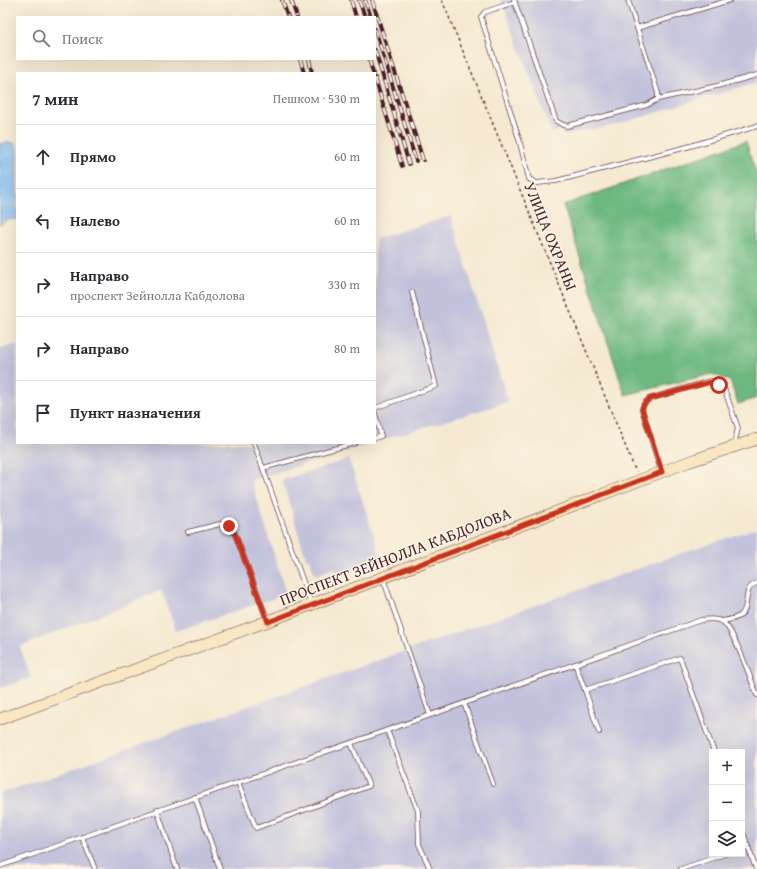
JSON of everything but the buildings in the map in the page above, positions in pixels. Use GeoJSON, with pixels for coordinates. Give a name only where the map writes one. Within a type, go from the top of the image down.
{"type":"FeatureCollection","features":[{"type":"Feature","properties":{"kind":"main road","name":"ПРОСПЕКТ ЗЕЙНОЛЛА КАБДОЛОВА"},"geometry":{"type":"LineString","coordinates":[[0,719],[268,622],[688,462],[757,439]]}},
{"type":"Feature","properties":{"kind":"lane"},"geometry":{"type":"LineString","coordinates":[[628,0],[658,93],[658,99]]}},
{"type":"Feature","properties":{"kind":"lane"},"geometry":{"type":"LineString","coordinates":[[637,28],[730,0]]}},
{"type":"Feature","properties":{"kind":"lane"},"geometry":{"type":"LineString","coordinates":[[757,75],[717,86],[658,99],[647,105],[567,126],[556,121],[515,1],[485,12],[481,17],[519,139],[529,179],[537,183],[556,181],[595,171],[687,147],[757,126]]}},
{"type":"Feature","properties":{"kind":"lane"},"geometry":{"type":"LineString","coordinates":[[376,408],[436,386],[412,292]]}},
{"type":"Feature","properties":{"kind":"lane"},"geometry":{"type":"LineString","coordinates":[[662,472],[642,409],[644,404],[649,399],[710,382],[719,385],[725,390],[738,428],[733,447]]}},
{"type":"Feature","properties":{"kind":"lane"},"geometry":{"type":"LineString","coordinates":[[376,417],[381,436],[376,438]]}},
{"type":"Feature","properties":{"kind":"lane"},"geometry":{"type":"LineString","coordinates":[[254,444],[312,604]]}},
{"type":"Feature","properties":{"kind":"lane"},"geometry":{"type":"LineString","coordinates":[[263,468],[351,444]]}},
{"type":"Feature","properties":{"kind":"lane"},"geometry":{"type":"LineString","coordinates":[[188,532],[220,524],[229,526],[235,534],[268,622]]}},
{"type":"Feature","properties":{"kind":"lane"},"geometry":{"type":"LineString","coordinates":[[383,577],[430,715]]}},
{"type":"Feature","properties":{"kind":"lane"},"geometry":{"type":"LineString","coordinates":[[3,866],[158,810],[701,620],[713,619],[722,621],[739,617],[745,608],[749,588],[753,584],[757,583]]}},
{"type":"Feature","properties":{"kind":"lane"},"geometry":{"type":"LineString","coordinates":[[722,621],[731,630],[757,695]]}},
{"type":"Feature","properties":{"kind":"lane"},"geometry":{"type":"LineString","coordinates":[[585,690],[680,658],[713,749]]}},
{"type":"Feature","properties":{"kind":"lane"},"geometry":{"type":"LineString","coordinates":[[575,664],[599,732]]}},
{"type":"Feature","properties":{"kind":"lane"},"geometry":{"type":"LineString","coordinates":[[464,703],[493,784]]}},
{"type":"Feature","properties":{"kind":"lane"},"geometry":{"type":"LineString","coordinates":[[387,730],[418,811],[419,844],[430,869]]}},
{"type":"Feature","properties":{"kind":"lane"},"geometry":{"type":"LineString","coordinates":[[238,782],[256,828],[369,786],[352,743]]}},
{"type":"Feature","properties":{"kind":"lane"},"geometry":{"type":"LineString","coordinates":[[195,797],[220,869]]}},
{"type":"Feature","properties":{"kind":"lane"},"geometry":{"type":"LineString","coordinates":[[158,810],[177,869]]}},
{"type":"Feature","properties":{"kind":"lane"},"geometry":{"type":"LineString","coordinates":[[82,837],[95,869]]}},
{"type":"Feature","properties":{"kind":"lane"},"geometry":{"type":"LineString","coordinates":[[745,838],[756,869]]}},
{"type":"Feature","properties":{"kind":"lane"},"geometry":{"type":"LineString","coordinates":[[681,869],[715,857]]}},
{"type":"Feature","properties":{"kind":"path","name":"УЛИЦА ОХРАНЫ"},"geometry":{"type":"LineString","coordinates":[[442,0],[640,480]]}},
{"type":"Feature","properties":{"kind":"shaded area"},"geometry":{"type":"Polygon","coordinates":[[[501,0],[757,0],[757,82],[616,125],[564,135],[561,130],[552,133],[501,0]]]}},
{"type":"Feature","properties":{"kind":"shaded area"},"geometry":{"type":"Polygon","coordinates":[[[451,216],[508,402],[376,442],[376,239],[451,216]]]}},
{"type":"Feature","properties":{"kind":"shaded area"},"geometry":{"type":"Polygon","coordinates":[[[16,344],[16,444],[370,444],[251,480],[286,594],[176,631],[161,590],[20,647],[31,678],[0,688],[0,349],[16,344]]]}},
{"type":"Feature","properties":{"kind":"shaded area"},"geometry":{"type":"Polygon","coordinates":[[[349,459],[382,561],[338,575],[335,568],[315,575],[310,560],[306,558],[282,480],[349,459]]]}},
{"type":"Feature","properties":{"kind":"shaded area"},"geometry":{"type":"Polygon","coordinates":[[[757,528],[757,869],[0,869],[0,794],[757,528]]]}},
{"type":"Feature","properties":{"kind":"green space"},"geometry":{"type":"Polygon","coordinates":[[[746,141],[757,177],[757,398],[738,404],[730,381],[712,374],[625,395],[563,205],[746,141]]]}},
{"type":"Feature","properties":{"kind":"water"},"geometry":{"type":"Polygon","coordinates":[[[9,142],[15,144],[16,146],[16,219],[6,220],[0,225],[0,144],[9,142]]]}},
{"type":"Feature","properties":{"kind":"railway"},"geometry":{"type":"LineString","coordinates":[[282,0],[288,16]]}},
{"type":"Feature","properties":{"kind":"railway"},"geometry":{"type":"LineString","coordinates":[[291,0],[297,16]]}},
{"type":"Feature","properties":{"kind":"railway"},"geometry":{"type":"LineString","coordinates":[[351,0],[356,16]]}},
{"type":"Feature","properties":{"kind":"railway"},"geometry":{"type":"LineString","coordinates":[[359,0],[365,16]]}},
{"type":"Feature","properties":{"kind":"railway"},"geometry":{"type":"LineString","coordinates":[[365,0],[371,16]]}},
{"type":"Feature","properties":{"kind":"railway"},"geometry":{"type":"LineString","coordinates":[[372,0],[423,160]]}},
{"type":"Feature","properties":{"kind":"railway"},"geometry":{"type":"LineString","coordinates":[[376,32],[416,161]]}},
{"type":"Feature","properties":{"kind":"railway"},"geometry":{"type":"LineString","coordinates":[[376,53],[409,164]]}},
{"type":"Feature","properties":{"kind":"railway"},"geometry":{"type":"LineString","coordinates":[[300,60],[304,72]]}},
{"type":"Feature","properties":{"kind":"railway"},"geometry":{"type":"LineString","coordinates":[[309,60],[312,72]]}},
{"type":"Feature","properties":{"kind":"railway"},"geometry":{"type":"LineString","coordinates":[[369,60],[373,72]]}},
{"type":"Feature","properties":{"kind":"railway"},"geometry":{"type":"LineString","coordinates":[[376,81],[402,166]]}},
{"type":"Feature","properties":{"kind":"route"},"geometry":{"type":"LineString","coordinates":[[229,526],[235,534],[268,622],[662,472],[642,409],[644,404],[649,399],[710,382],[719,385]]}}]}
